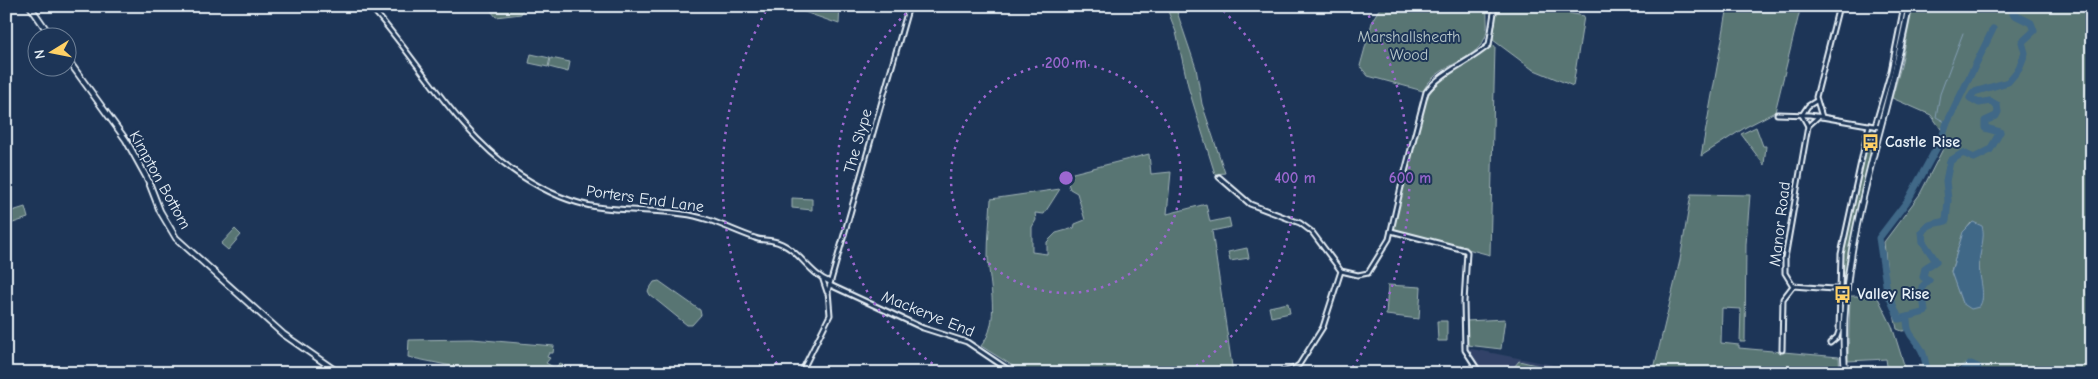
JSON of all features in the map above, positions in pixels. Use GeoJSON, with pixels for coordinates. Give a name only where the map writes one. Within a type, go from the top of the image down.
{"type":"FeatureCollection","features":[{"type":"Feature","properties":{"kind":"main road"},"geometry":{"type":"LineString","coordinates":[[30,6],[45,28]]}},
{"type":"Feature","properties":{"kind":"main road"},"geometry":{"type":"LineString","coordinates":[[1845,373],[1846,290],[1850,258],[1878,126],[1896,72],[1909,6]]}},
{"type":"Feature","properties":{"kind":"main road","name":"Kimpton Bottom"},"geometry":{"type":"LineString","coordinates":[[78,74],[126,140],[148,180],[160,211],[176,238],[283,334],[339,373]]}},
{"type":"Feature","properties":{"kind":"street","name":"Porters End Lane"},"geometry":{"type":"LineString","coordinates":[[370,6],[405,47],[449,107],[490,150],[521,176],[568,200],[598,207],[684,214],[716,222],[754,238],[774,240],[790,248],[823,280],[830,284]]}},
{"type":"Feature","properties":{"kind":"street","name":"The Slype"},"geometry":{"type":"LineString","coordinates":[[827,292],[909,6]]}},
{"type":"Feature","properties":{"kind":"street"},"geometry":{"type":"LineString","coordinates":[[1219,177],[1250,204],[1300,223],[1312,232],[1341,271],[1358,275],[1368,273],[1385,246],[1391,231],[1400,187],[1426,92],[1436,81],[1489,45],[1495,6]]}},
{"type":"Feature","properties":{"kind":"street"},"geometry":{"type":"LineString","coordinates":[[1820,117],[1816,101],[1839,6]]}},
{"type":"Feature","properties":{"kind":"street"},"geometry":{"type":"LineString","coordinates":[[1777,114],[1820,117],[1878,126],[1904,6]]}},
{"type":"Feature","properties":{"kind":"street"},"geometry":{"type":"LineString","coordinates":[[1802,115],[1808,106],[1816,101]]}},
{"type":"Feature","properties":{"kind":"street"},"geometry":{"type":"LineString","coordinates":[[1802,115],[1808,126],[1820,117]]}},
{"type":"Feature","properties":{"kind":"street"},"geometry":{"type":"LineString","coordinates":[[1830,343],[1837,337],[1839,331],[1841,254],[1869,125]]}},
{"type":"Feature","properties":{"kind":"street","name":"Manor Road"},"geometry":{"type":"LineString","coordinates":[[1782,350],[1783,299],[1793,286],[1785,273],[1785,258],[1808,126]]}},
{"type":"Feature","properties":{"kind":"street"},"geometry":{"type":"LineString","coordinates":[[1391,231],[1467,252],[1464,345],[1465,350],[1480,373]]}},
{"type":"Feature","properties":{"kind":"street"},"geometry":{"type":"LineString","coordinates":[[1278,373],[1293,369],[1299,365],[1323,327],[1341,271]]}},
{"type":"Feature","properties":{"kind":"street"},"geometry":{"type":"LineString","coordinates":[[801,373],[830,315],[827,292],[823,280]]}},
{"type":"Feature","properties":{"kind":"street","name":"Mackerye End"},"geometry":{"type":"LineString","coordinates":[[830,284],[923,328],[967,342],[1013,373]]}},
{"type":"Feature","properties":{"kind":"street"},"geometry":{"type":"LineString","coordinates":[[1793,286],[1846,290]]}},
{"type":"Feature","properties":{"kind":"shaded area"},"geometry":{"type":"Polygon","coordinates":[[[1973,222],[1982,226],[1983,230],[1979,265],[1983,292],[1979,307],[1971,309],[1962,303],[1951,272],[1963,232],[1973,222]]]}},
{"type":"Feature","properties":{"kind":"shaded area"},"geometry":{"type":"Polygon","coordinates":[[[1467,348],[1594,373],[1483,373],[1467,348]]]}},
{"type":"Feature","properties":{"kind":"green space"},"geometry":{"type":"Polygon","coordinates":[[[487,6],[524,6],[521,14],[496,17],[487,6]]]}},
{"type":"Feature","properties":{"kind":"green space"},"geometry":{"type":"Polygon","coordinates":[[[787,6],[840,6],[839,24],[787,6]]]}},
{"type":"Feature","properties":{"kind":"green space"},"geometry":{"type":"Polygon","coordinates":[[[1166,6],[1175,6],[1196,68],[1202,104],[1225,173],[1215,174],[1189,90],[1176,32],[1166,6]]]}},
{"type":"Feature","properties":{"kind":"green space","name":"Marshallsheath Wood"},"geometry":{"type":"Polygon","coordinates":[[[1381,6],[1487,6],[1485,38],[1473,53],[1437,75],[1423,91],[1368,76],[1360,66],[1373,19],[1381,6]]]}},
{"type":"Feature","properties":{"kind":"green space"},"geometry":{"type":"Polygon","coordinates":[[[1496,6],[1564,6],[1564,12],[1584,16],[1573,86],[1532,69],[1493,40],[1493,18],[1496,6]]]}},
{"type":"Feature","properties":{"kind":"green space"},"geometry":{"type":"Polygon","coordinates":[[[1728,6],[1801,6],[1775,112],[1746,127],[1701,156],[1728,6]]]}},
{"type":"Feature","properties":{"kind":"green space"},"geometry":{"type":"Polygon","coordinates":[[[1913,6],[2092,6],[2092,373],[1980,373],[1981,366],[1973,362],[1949,373],[1935,373],[1929,365],[1922,347],[1913,338],[1909,330],[1902,331],[1897,329],[1888,285],[1884,242],[1920,194],[1948,139],[1931,115],[1892,98],[1901,66],[1913,6]],[[1971,223],[1963,233],[1951,271],[1962,303],[1982,300],[1979,264],[1981,243],[1971,223]]]}},
{"type":"Feature","properties":{"kind":"green space"},"geometry":{"type":"Polygon","coordinates":[[[1492,45],[1495,46],[1490,255],[1396,230],[1393,226],[1426,99],[1432,90],[1447,76],[1492,45]]]}},
{"type":"Feature","properties":{"kind":"green space"},"geometry":{"type":"Polygon","coordinates":[[[531,54],[550,58],[548,67],[529,63],[531,54]]]}},
{"type":"Feature","properties":{"kind":"green space"},"geometry":{"type":"Polygon","coordinates":[[[551,58],[570,62],[568,72],[549,67],[551,58]]]}},
{"type":"Feature","properties":{"kind":"green space"},"geometry":{"type":"Polygon","coordinates":[[[1756,127],[1763,146],[1766,146],[1764,165],[1741,134],[1756,127]]]}},
{"type":"Feature","properties":{"kind":"green space"},"geometry":{"type":"Polygon","coordinates":[[[1874,128],[1875,132],[1869,143],[1871,153],[1848,256],[1844,286],[1841,288],[1842,254],[1870,130],[1874,128]]]}},
{"type":"Feature","properties":{"kind":"green space"},"geometry":{"type":"Polygon","coordinates":[[[1149,154],[1151,174],[1171,172],[1167,214],[1206,204],[1210,222],[1229,218],[1231,227],[1212,231],[1233,373],[1024,373],[981,346],[991,326],[992,315],[988,256],[991,199],[1060,189],[1044,214],[1035,213],[1036,220],[1032,227],[1032,252],[1047,254],[1047,242],[1056,233],[1074,228],[1075,224],[1085,220],[1077,193],[1070,189],[1065,175],[1149,154]]]}},
{"type":"Feature","properties":{"kind":"green space"},"geometry":{"type":"Polygon","coordinates":[[[1691,194],[1750,195],[1746,244],[1745,342],[1740,342],[1741,309],[1722,308],[1721,343],[1739,345],[1739,348],[1839,357],[1840,373],[1653,373],[1680,260],[1691,194]]]}},
{"type":"Feature","properties":{"kind":"green space"},"geometry":{"type":"Polygon","coordinates":[[[792,198],[812,199],[812,210],[792,208],[792,198]]]}},
{"type":"Feature","properties":{"kind":"green space"},"geometry":{"type":"Polygon","coordinates":[[[25,207],[28,218],[7,225],[6,213],[25,207]]]}},
{"type":"Feature","properties":{"kind":"green space"},"geometry":{"type":"Polygon","coordinates":[[[235,229],[241,235],[228,250],[221,244],[235,229]]]}},
{"type":"Feature","properties":{"kind":"green space"},"geometry":{"type":"Polygon","coordinates":[[[1247,248],[1249,258],[1230,261],[1228,252],[1247,248]]]}},
{"type":"Feature","properties":{"kind":"green space"},"geometry":{"type":"Polygon","coordinates":[[[659,281],[700,310],[701,315],[692,325],[687,325],[650,295],[648,291],[654,282],[659,281]]]}},
{"type":"Feature","properties":{"kind":"green space"},"geometry":{"type":"Polygon","coordinates":[[[1388,285],[1421,287],[1419,319],[1386,315],[1388,285]]]}},
{"type":"Feature","properties":{"kind":"green space"},"geometry":{"type":"Polygon","coordinates":[[[1850,296],[1877,296],[1892,326],[1906,371],[1926,367],[1929,373],[1888,373],[1886,359],[1848,361],[1850,296]]]}},
{"type":"Feature","properties":{"kind":"green space"},"geometry":{"type":"Polygon","coordinates":[[[1288,303],[1290,313],[1271,317],[1269,307],[1288,303]]]}},
{"type":"Feature","properties":{"kind":"green space"},"geometry":{"type":"Polygon","coordinates":[[[1505,319],[1501,349],[1467,345],[1466,321],[1505,319]]]}},
{"type":"Feature","properties":{"kind":"green space"},"geometry":{"type":"Polygon","coordinates":[[[1437,321],[1447,321],[1447,341],[1438,341],[1437,321]]]}},
{"type":"Feature","properties":{"kind":"green space"},"geometry":{"type":"Polygon","coordinates":[[[472,339],[554,346],[553,353],[549,353],[547,357],[550,358],[546,363],[555,368],[560,363],[562,364],[562,373],[485,373],[408,357],[409,340],[472,339]]]}},
{"type":"Feature","properties":{"kind":"green space"},"geometry":{"type":"Polygon","coordinates":[[[1519,361],[1540,366],[1547,373],[1509,373],[1519,361]]]}},
{"type":"Feature","properties":{"kind":"green space"},"geometry":{"type":"Polygon","coordinates":[[[1970,364],[1978,367],[1977,373],[1960,373],[1970,364]]]}},
{"type":"Feature","properties":{"kind":"waterway"},"geometry":{"type":"LineString","coordinates":[[1929,373],[1922,352],[1909,332],[1907,324],[1907,317],[1925,312],[1922,287],[1929,280],[1923,277],[1925,268],[1936,261],[1923,242],[1922,232],[1930,225],[1946,221],[1948,200],[1946,181],[1950,161],[1963,153],[1974,158],[1990,150],[2000,132],[1985,128],[1985,121],[1996,116],[1998,112],[1997,105],[1990,101],[1979,103],[1970,98],[1974,92],[2008,82],[2019,69],[2025,53],[2022,42],[2034,31],[2031,23],[2013,14],[2014,6]]}},
{"type":"Feature","properties":{"kind":"waterway"},"geometry":{"type":"LineString","coordinates":[[1907,317],[1899,319],[1887,291],[1879,238],[1908,200],[1941,140],[1947,123],[1993,29]]}},
{"type":"Feature","properties":{"kind":"waterway"},"geometry":{"type":"LineString","coordinates":[[1947,123],[1936,117],[1940,94],[1963,33]]}},
{"type":"Feature","properties":{"kind":"waterway"},"geometry":{"type":"LineString","coordinates":[[1960,373],[1971,364],[1978,367],[1977,373]]}},
{"type":"Feature","properties":{"kind":"place","name":"Castle Rise"},"geometry":{"type":"Point","coordinates":[1871,142]}},
{"type":"Feature","properties":{"kind":"place","name":"Valley Rise"},"geometry":{"type":"Point","coordinates":[1843,294]}}]}
